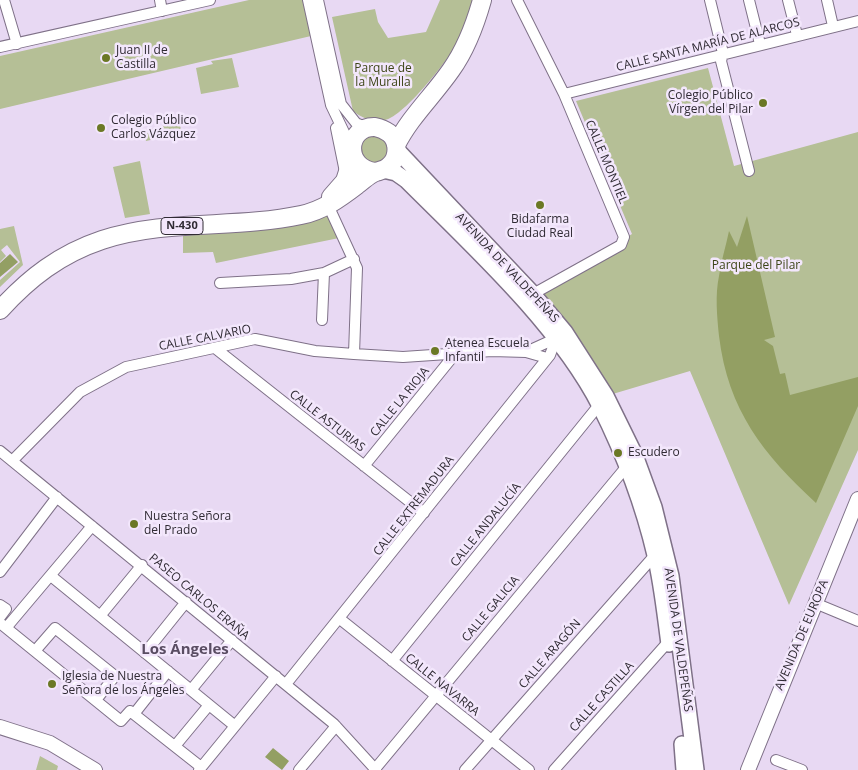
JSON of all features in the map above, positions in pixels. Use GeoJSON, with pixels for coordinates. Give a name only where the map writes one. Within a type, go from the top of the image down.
{"type":"FeatureCollection","features":[{"type":"Feature","properties":{"kind":"highway","name":"N-430"},"geometry":{"type":"LineString","coordinates":[[0,299],[23,275],[55,252],[89,236],[123,226],[302,210],[333,196],[345,180],[356,136],[375,128],[399,123],[445,67],[461,39],[476,0]]}},
{"type":"Feature","properties":{"kind":"highway","name":"N-430"},"geometry":{"type":"LineString","coordinates":[[0,310],[29,281],[50,265],[74,251],[102,240],[149,228],[288,218],[303,215],[328,205],[393,162],[396,148],[405,129],[451,70],[464,49],[482,0]]}},
{"type":"Feature","properties":{"kind":"highway"},"geometry":{"type":"LineString","coordinates":[[375,128],[391,135],[396,148]]}},
{"type":"Feature","properties":{"kind":"highway"},"geometry":{"type":"LineString","coordinates":[[352,153],[361,168],[379,171]]}},
{"type":"Feature","properties":{"kind":"main road","name":"AVENIDA DE VALDEPEÑAS"},"geometry":{"type":"LineString","coordinates":[[396,148],[533,294],[560,336],[599,405],[626,466],[655,555],[680,718],[684,770]]}},
{"type":"Feature","properties":{"kind":"main road","name":"AVENIDA DE VALDEPEÑAS"},"geometry":{"type":"LineString","coordinates":[[379,171],[396,173],[406,180],[560,336],[606,396],[634,455],[654,507],[671,576],[696,770]]}},
{"type":"Feature","properties":{"kind":"main road","name":"AVENIDA DE EUROPA"},"geometry":{"type":"LineString","coordinates":[[748,770],[858,499]]}},
{"type":"Feature","properties":{"kind":"main road","name":"AVENIDA DE EUROPA"},"geometry":{"type":"LineString","coordinates":[[757,770],[858,519]]}},
{"type":"Feature","properties":{"kind":"main road"},"geometry":{"type":"LineString","coordinates":[[0,728],[50,743],[95,770]]}},
{"type":"Feature","properties":{"kind":"street"},"geometry":{"type":"LineString","coordinates":[[4,0],[17,44]]}},
{"type":"Feature","properties":{"kind":"street"},"geometry":{"type":"LineString","coordinates":[[160,0],[162,11]]}},
{"type":"Feature","properties":{"kind":"street"},"geometry":{"type":"LineString","coordinates":[[0,47],[210,0]]}},
{"type":"Feature","properties":{"kind":"street"},"geometry":{"type":"LineString","coordinates":[[308,0],[345,180]]}},
{"type":"Feature","properties":{"kind":"street"},"geometry":{"type":"LineString","coordinates":[[318,0],[341,104],[356,123],[375,128]]}},
{"type":"Feature","properties":{"kind":"street","name":"CALLE MONTIEL"},"geometry":{"type":"LineString","coordinates":[[516,0],[564,94],[624,237],[621,245],[533,294]]}},
{"type":"Feature","properties":{"kind":"street"},"geometry":{"type":"LineString","coordinates":[[710,0],[723,54],[721,61],[749,171]]}},
{"type":"Feature","properties":{"kind":"street"},"geometry":{"type":"LineString","coordinates":[[749,0],[760,44]]}},
{"type":"Feature","properties":{"kind":"street"},"geometry":{"type":"LineString","coordinates":[[788,0],[797,35]]}},
{"type":"Feature","properties":{"kind":"street"},"geometry":{"type":"LineString","coordinates":[[827,0],[833,26]]}},
{"type":"Feature","properties":{"kind":"street","name":"CALLE SANTA MARÍA DE ALARCOS"},"geometry":{"type":"LineString","coordinates":[[564,94],[858,21]]}},
{"type":"Feature","properties":{"kind":"street"},"geometry":{"type":"LineString","coordinates":[[331,105],[352,153]]}},
{"type":"Feature","properties":{"kind":"street"},"geometry":{"type":"LineString","coordinates":[[328,205],[357,268],[354,354]]}},
{"type":"Feature","properties":{"kind":"street"},"geometry":{"type":"LineString","coordinates":[[220,283],[291,279],[324,273],[354,259]]}},
{"type":"Feature","properties":{"kind":"street"},"geometry":{"type":"LineString","coordinates":[[322,320],[324,273]]}},
{"type":"Feature","properties":{"kind":"street","name":"CALLE CALVARIO"},"geometry":{"type":"LineString","coordinates":[[526,352],[560,336]]}},
{"type":"Feature","properties":{"kind":"street","name":"CALLE EXTREMADURA"},"geometry":{"type":"LineString","coordinates":[[286,684],[340,619],[547,358],[560,336]]}},
{"type":"Feature","properties":{"kind":"street","name":"CALLE CALVARIO"},"geometry":{"type":"LineString","coordinates":[[12,460],[80,392],[126,367],[255,339],[315,351],[354,354],[403,357],[492,351],[526,352],[547,358]]}},
{"type":"Feature","properties":{"kind":"street","name":"CALLE ASTURIAS"},"geometry":{"type":"LineString","coordinates":[[215,348],[424,513]]}},
{"type":"Feature","properties":{"kind":"street","name":"CALLE LA RIOJA"},"geometry":{"type":"LineString","coordinates":[[364,466],[455,354]]}},
{"type":"Feature","properties":{"kind":"street","name":"CALLE ANDALUCÍA"},"geometry":{"type":"LineString","coordinates":[[392,661],[599,405]]}},
{"type":"Feature","properties":{"kind":"street","name":"PASEO CARLOS ERAÑA"},"geometry":{"type":"LineString","coordinates":[[0,451],[142,565],[336,726],[375,770]]}},
{"type":"Feature","properties":{"kind":"street","name":"CALLE GALICIA"},"geometry":{"type":"LineString","coordinates":[[375,770],[626,466]]}},
{"type":"Feature","properties":{"kind":"street"},"geometry":{"type":"LineString","coordinates":[[0,572],[4,557],[57,497]]}},
{"type":"Feature","properties":{"kind":"street"},"geometry":{"type":"LineString","coordinates":[[92,526],[51,576],[3,625],[121,721],[130,710],[200,769],[276,676]]}},
{"type":"Feature","properties":{"kind":"street","name":"CALLE ARAGÓN"},"geometry":{"type":"LineString","coordinates":[[465,770],[655,555]]}},
{"type":"Feature","properties":{"kind":"street"},"geometry":{"type":"LineString","coordinates":[[100,616],[142,565]]}},
{"type":"Feature","properties":{"kind":"street"},"geometry":{"type":"LineString","coordinates":[[51,576],[234,726]]}},
{"type":"Feature","properties":{"kind":"street"},"geometry":{"type":"LineString","coordinates":[[146,653],[186,602]]}},
{"type":"Feature","properties":{"kind":"street"},"geometry":{"type":"LineString","coordinates":[[0,605],[6,609],[0,617]]}},
{"type":"Feature","properties":{"kind":"street"},"geometry":{"type":"LineString","coordinates":[[822,606],[858,621]]}},
{"type":"Feature","properties":{"kind":"street","name":"CALLE NAVARRA"},"geometry":{"type":"LineString","coordinates":[[340,619],[529,770]]}},
{"type":"Feature","properties":{"kind":"street"},"geometry":{"type":"LineString","coordinates":[[35,651],[55,628],[115,676],[96,700]]}},
{"type":"Feature","properties":{"kind":"street"},"geometry":{"type":"LineString","coordinates":[[191,690],[232,640]]}},
{"type":"Feature","properties":{"kind":"street","name":"CALLE CASTILLA"},"geometry":{"type":"LineString","coordinates":[[554,770],[669,641]]}},
{"type":"Feature","properties":{"kind":"street"},"geometry":{"type":"LineString","coordinates":[[134,714],[168,671]]}},
{"type":"Feature","properties":{"kind":"street"},"geometry":{"type":"LineString","coordinates":[[175,746],[209,705]]}},
{"type":"Feature","properties":{"kind":"street"},"geometry":{"type":"LineString","coordinates":[[299,770],[336,726]]}},
{"type":"Feature","properties":{"kind":"street"},"geometry":{"type":"LineString","coordinates":[[776,760],[802,770]]}},
{"type":"Feature","properties":{"kind":"green space"},"geometry":{"type":"Polygon","coordinates":[[[249,0],[303,0],[311,36],[0,109],[0,56],[249,0]]]}},
{"type":"Feature","properties":{"kind":"green space","name":"Parque de la Muralla"},"geometry":{"type":"Polygon","coordinates":[[[440,0],[475,0],[462,35],[437,72],[415,98],[394,116],[381,121],[372,120],[364,118],[353,111],[332,17],[375,9],[378,22],[388,38],[426,32],[440,0]]]}},
{"type":"Feature","properties":{"kind":"green space"},"geometry":{"type":"Polygon","coordinates":[[[232,58],[239,87],[201,94],[196,68],[213,64],[211,61],[232,58]]]}},
{"type":"Feature","properties":{"kind":"green space","name":"Parque del Pilar"},"geometry":{"type":"Polygon","coordinates":[[[708,68],[734,166],[858,132],[858,450],[789,605],[690,371],[606,396],[533,294],[632,234],[576,101],[708,68]]]}},
{"type":"Feature","properties":{"kind":"green space"},"geometry":{"type":"Polygon","coordinates":[[[179,122],[182,133],[146,141],[144,130],[179,122]]]}},
{"type":"Feature","properties":{"kind":"green space"},"geometry":{"type":"Polygon","coordinates":[[[374,135],[384,139],[388,149],[384,159],[374,163],[364,159],[360,149],[364,139],[374,135]]]}},
{"type":"Feature","properties":{"kind":"green space"},"geometry":{"type":"Polygon","coordinates":[[[140,161],[150,214],[125,218],[113,167],[140,161]]]}},
{"type":"Feature","properties":{"kind":"green space"},"geometry":{"type":"Polygon","coordinates":[[[332,212],[344,237],[216,263],[213,252],[183,253],[183,226],[332,212]]]}},
{"type":"Feature","properties":{"kind":"green space"},"geometry":{"type":"Polygon","coordinates":[[[14,226],[23,265],[0,287],[0,280],[20,262],[7,245],[1,250],[6,256],[0,262],[0,229],[14,226]]]}},
{"type":"Feature","properties":{"kind":"green space"},"geometry":{"type":"Polygon","coordinates":[[[40,756],[58,766],[57,770],[36,770],[40,756]]]}},
{"type":"Feature","properties":{"kind":"shaded area"},"geometry":{"type":"Polygon","coordinates":[[[747,216],[775,337],[764,340],[773,346],[780,374],[785,373],[790,395],[858,377],[858,406],[816,503],[780,467],[751,429],[730,386],[724,362],[719,336],[718,283],[729,231],[737,247],[747,216]]]}},
{"type":"Feature","properties":{"kind":"shaded area"},"geometry":{"type":"Polygon","coordinates":[[[10,254],[18,262],[0,277],[0,263],[10,254]]]}},
{"type":"Feature","properties":{"kind":"shaded area"},"geometry":{"type":"Polygon","coordinates":[[[273,748],[289,761],[282,770],[265,757],[273,748]]]}},
{"type":"Feature","properties":{"kind":"place","name":"Juan II de Castilla"},"geometry":{"type":"Point","coordinates":[106,58]}},
{"type":"Feature","properties":{"kind":"place","name":"Colegio Público Vírgen del Pilar"},"geometry":{"type":"Point","coordinates":[763,103]}},
{"type":"Feature","properties":{"kind":"place","name":"Colegio Público Carlos Vázquez"},"geometry":{"type":"Point","coordinates":[101,128]}},
{"type":"Feature","properties":{"kind":"place","name":"Bidafarma Ciudad Real"},"geometry":{"type":"Point","coordinates":[540,205]}},
{"type":"Feature","properties":{"kind":"place","name":"Atenea Escuela Infantil"},"geometry":{"type":"Point","coordinates":[435,351]}},
{"type":"Feature","properties":{"kind":"place","name":"Escudero"},"geometry":{"type":"Point","coordinates":[618,453]}},
{"type":"Feature","properties":{"kind":"place","name":"Nuestra Señora del Prado"},"geometry":{"type":"Point","coordinates":[134,524]}},
{"type":"Feature","properties":{"kind":"place","name":"Iglesia de Nuestra Señora de los Ángeles"},"geometry":{"type":"Point","coordinates":[52,684]}},
{"type":"Feature","properties":{"kind":"district","name":"Los Ángeles"},"geometry":{"type":"Point","coordinates":[185,650]}}]}
